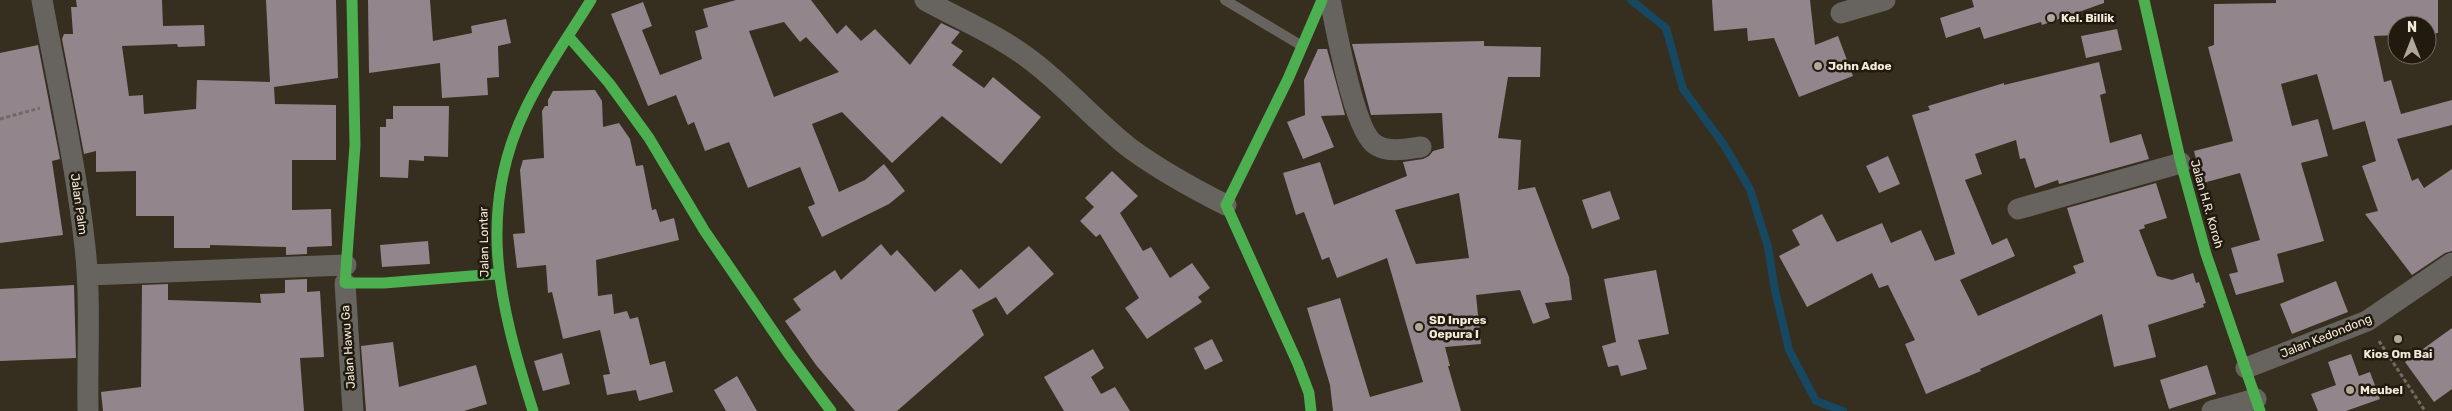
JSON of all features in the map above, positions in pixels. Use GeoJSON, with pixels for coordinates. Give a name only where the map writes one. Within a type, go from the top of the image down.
{"type":"FeatureCollection","features":[{"type":"Feature","properties":{"kind":"street","name":"Jalan Palm"},"geometry":{"type":"LineString","coordinates":[[42,0],[77,184],[88,275],[88,411]]}},
{"type":"Feature","properties":{"kind":"street"},"geometry":{"type":"LineString","coordinates":[[346,274],[355,145],[352,0]]}},
{"type":"Feature","properties":{"kind":"street","name":"Jalan Lontar"},"geometry":{"type":"LineString","coordinates":[[534,411],[511,342],[496,274],[495,206],[502,170],[524,111],[591,0]]}},
{"type":"Feature","properties":{"kind":"street"},"geometry":{"type":"LineString","coordinates":[[925,0],[987,32],[1027,57],[1054,78],[1131,148],[1202,194],[1226,205],[1298,364],[1310,393],[1312,411]]}},
{"type":"Feature","properties":{"kind":"street"},"geometry":{"type":"LineString","coordinates":[[1226,205],[1322,0]]}},
{"type":"Feature","properties":{"kind":"street"},"geometry":{"type":"LineString","coordinates":[[1330,0],[1353,101],[1363,129],[1374,145],[1383,148],[1394,150],[1421,148]]}},
{"type":"Feature","properties":{"kind":"street"},"geometry":{"type":"LineString","coordinates":[[1841,13],[1885,0]]}},
{"type":"Feature","properties":{"kind":"street","name":"Jalan H.R. Koroh"},"geometry":{"type":"LineString","coordinates":[[2144,0],[2181,163],[2206,254],[2258,405]]}},
{"type":"Feature","properties":{"kind":"street"},"geometry":{"type":"LineString","coordinates":[[569,37],[609,82],[649,138],[704,230],[831,411]]}},
{"type":"Feature","properties":{"kind":"street"},"geometry":{"type":"LineString","coordinates":[[2018,209],[2181,163]]}},
{"type":"Feature","properties":{"kind":"street","name":"Jalan Kedondong"},"geometry":{"type":"LineString","coordinates":[[2246,368],[2367,321],[2452,263]]}},
{"type":"Feature","properties":{"kind":"street"},"geometry":{"type":"LineString","coordinates":[[88,275],[346,274],[384,283],[496,274]]}},
{"type":"Feature","properties":{"kind":"street","name":"Jalan Hawu Ga"},"geometry":{"type":"LineString","coordinates":[[346,274],[353,411]]}},
{"type":"Feature","properties":{"kind":"street"},"geometry":{"type":"LineString","coordinates":[[2212,411],[2258,405]]}},
{"type":"Feature","properties":{"kind":"lane"},"geometry":{"type":"LineString","coordinates":[[1226,0],[1302,46]]}},
{"type":"Feature","properties":{"kind":"path"},"geometry":{"type":"LineString","coordinates":[[0,119],[61,103]]}},
{"type":"Feature","properties":{"kind":"path"},"geometry":{"type":"LineString","coordinates":[[2367,321],[2425,411]]}},
{"type":"Feature","properties":{"kind":"building"},"geometry":{"type":"Polygon","coordinates":[[[76,0],[162,0],[163,26],[204,25],[205,46],[178,47],[177,44],[122,46],[129,96],[143,95],[144,114],[196,109],[197,80],[270,82],[266,0],[336,0],[338,78],[274,87],[275,104],[336,105],[336,160],[292,160],[292,210],[331,209],[332,246],[307,247],[307,254],[286,255],[286,247],[210,245],[210,248],[174,248],[174,216],[136,216],[136,171],[96,172],[96,151],[84,154],[62,39],[64,34],[73,34],[71,7],[77,7],[76,0]]]}},
{"type":"Feature","properties":{"kind":"building"},"geometry":{"type":"Polygon","coordinates":[[[368,0],[430,0],[433,41],[472,33],[471,26],[506,19],[511,43],[498,46],[499,77],[487,78],[488,95],[442,98],[440,63],[369,73],[368,0]]]}},
{"type":"Feature","properties":{"kind":"building"},"geometry":{"type":"Polygon","coordinates":[[[736,0],[811,0],[837,34],[846,25],[861,41],[875,29],[910,65],[941,23],[960,32],[951,43],[963,51],[952,65],[984,88],[993,77],[1041,117],[1001,164],[942,116],[892,163],[842,112],[812,124],[839,192],[865,180],[884,164],[905,191],[889,204],[822,237],[808,207],[815,204],[800,167],[748,188],[729,142],[705,151],[694,122],[688,125],[676,95],[648,106],[611,14],[643,2],[652,26],[642,30],[660,75],[702,59],[695,31],[708,27],[703,9],[736,0]],[[784,22],[749,31],[774,97],[839,72],[806,37],[800,42],[784,22]]]}},
{"type":"Feature","properties":{"kind":"building"},"geometry":{"type":"Polygon","coordinates":[[[1712,0],[1810,0],[1815,45],[1838,36],[1853,76],[1799,97],[1774,38],[1748,41],[1747,28],[1714,31],[1712,0]]]}},
{"type":"Feature","properties":{"kind":"building"},"geometry":{"type":"Polygon","coordinates":[[[1972,0],[2104,0],[2104,3],[2042,25],[2041,22],[1984,39],[1980,27],[1946,38],[1940,18],[1974,7],[1972,0]]]}},
{"type":"Feature","properties":{"kind":"building"},"geometry":{"type":"Polygon","coordinates":[[[2276,0],[2438,0],[2438,33],[2437,15],[2387,15],[2387,35],[2374,36],[2384,82],[2391,80],[2401,114],[2452,100],[2452,125],[2397,139],[2412,181],[2418,178],[2424,188],[2452,169],[2452,251],[2445,253],[2412,275],[2365,214],[2378,211],[2362,166],[2376,161],[2365,121],[2333,130],[2317,74],[2281,84],[2292,126],[2318,119],[2328,156],[2301,163],[2324,241],[2277,254],[2284,282],[2236,295],[2229,274],[2238,272],[2231,248],[2260,240],[2240,173],[2203,183],[2196,159],[2194,151],[2233,141],[2208,47],[2214,45],[2214,4],[2276,3],[2276,0]]]}},
{"type":"Feature","properties":{"kind":"building"},"geometry":{"type":"Polygon","coordinates":[[[2117,29],[2122,50],[2086,58],[2081,36],[2117,29]]]}},
{"type":"Feature","properties":{"kind":"building"},"geometry":{"type":"Polygon","coordinates":[[[1484,41],[1484,46],[1541,47],[1540,77],[1508,77],[1498,138],[1521,140],[1518,190],[1535,187],[1569,277],[1572,300],[1545,303],[1550,318],[1533,324],[1520,290],[1476,295],[1481,344],[1445,347],[1450,366],[1448,366],[1461,411],[1333,411],[1330,385],[1307,308],[1340,298],[1370,397],[1423,382],[1387,258],[1337,278],[1329,257],[1322,260],[1304,212],[1296,215],[1283,173],[1320,162],[1334,205],[1407,176],[1403,162],[1423,159],[1433,151],[1444,148],[1442,113],[1371,115],[1352,44],[1484,41]],[[1459,193],[1395,210],[1416,264],[1469,258],[1459,193]]]}},
{"type":"Feature","properties":{"kind":"building"},"geometry":{"type":"Polygon","coordinates":[[[38,45],[60,159],[52,161],[63,235],[0,243],[0,53],[38,45]]]}},
{"type":"Feature","properties":{"kind":"building"},"geometry":{"type":"Polygon","coordinates":[[[1318,49],[1327,49],[1345,115],[1321,116],[1334,147],[1303,159],[1287,122],[1305,115],[1304,80],[1318,49]]]}},
{"type":"Feature","properties":{"kind":"building"},"geometry":{"type":"Polygon","coordinates":[[[2099,62],[2106,93],[2100,95],[2110,143],[2141,134],[2149,159],[2059,184],[2058,180],[2035,188],[2025,158],[2020,159],[2016,140],[1975,154],[1982,174],[1965,180],[1992,245],[2007,238],[2015,256],[1960,280],[1978,316],[2076,273],[2073,266],[2084,262],[2067,208],[2156,183],[2167,218],[2144,225],[2145,228],[2139,230],[2157,276],[2172,280],[2193,273],[2196,283],[2199,282],[2206,303],[2203,304],[2204,307],[2148,325],[2156,357],[2114,367],[2102,314],[1980,369],[1981,371],[1926,394],[1905,344],[1915,340],[1888,285],[1879,288],[1872,273],[1807,307],[1779,256],[1800,245],[1792,230],[1822,214],[1837,242],[1882,223],[1891,243],[1921,230],[1935,261],[1955,254],[1912,115],[1930,110],[1928,106],[2004,83],[2004,85],[2099,62]]]}},
{"type":"Feature","properties":{"kind":"building"},"geometry":{"type":"Polygon","coordinates":[[[595,90],[602,101],[603,127],[619,123],[630,139],[636,166],[643,165],[652,210],[656,209],[660,222],[674,218],[679,240],[596,260],[598,296],[612,294],[614,314],[627,311],[630,319],[638,317],[650,365],[665,361],[673,392],[639,401],[636,390],[607,395],[603,375],[610,374],[600,330],[563,339],[552,292],[548,293],[546,265],[517,268],[513,234],[525,233],[520,170],[523,160],[544,158],[542,111],[545,106],[548,106],[548,100],[553,91],[595,90]]]}},
{"type":"Feature","properties":{"kind":"building"},"geometry":{"type":"Polygon","coordinates":[[[393,106],[449,106],[448,157],[424,156],[424,161],[409,160],[408,178],[380,177],[380,127],[386,127],[386,119],[393,119],[393,106]]]}},
{"type":"Feature","properties":{"kind":"building"},"geometry":{"type":"Polygon","coordinates":[[[1888,156],[1900,184],[1879,193],[1866,166],[1888,156]]]}},
{"type":"Feature","properties":{"kind":"building"},"geometry":{"type":"Polygon","coordinates":[[[1112,171],[1138,196],[1120,213],[1143,251],[1151,247],[1170,278],[1192,263],[1210,288],[1198,297],[1202,302],[1147,339],[1125,308],[1139,298],[1100,234],[1096,237],[1080,221],[1094,207],[1085,198],[1112,171]]]}},
{"type":"Feature","properties":{"kind":"building"},"geometry":{"type":"Polygon","coordinates":[[[1610,191],[1620,219],[1592,229],[1582,200],[1610,191]]]}},
{"type":"Feature","properties":{"kind":"building"},"geometry":{"type":"Polygon","coordinates":[[[428,241],[430,264],[382,267],[380,245],[428,241]]]}},
{"type":"Feature","properties":{"kind":"building"},"geometry":{"type":"Polygon","coordinates":[[[881,244],[891,256],[897,250],[935,292],[961,269],[979,289],[1029,246],[1054,274],[1007,315],[996,297],[972,310],[984,335],[897,411],[855,411],[816,365],[785,321],[801,310],[793,299],[835,270],[841,280],[881,244]]]}},
{"type":"Feature","properties":{"kind":"building"},"geometry":{"type":"Polygon","coordinates":[[[1656,270],[1669,334],[1638,340],[1647,369],[1621,376],[1618,365],[1608,367],[1602,346],[1616,342],[1604,279],[1656,270]]]}},
{"type":"Feature","properties":{"kind":"building"},"geometry":{"type":"Polygon","coordinates":[[[307,279],[307,292],[320,291],[324,357],[300,358],[304,411],[103,411],[101,392],[141,387],[142,285],[168,284],[168,300],[261,303],[260,294],[285,293],[285,280],[307,279]]]}},
{"type":"Feature","properties":{"kind":"building"},"geometry":{"type":"Polygon","coordinates":[[[2336,281],[2348,312],[2292,334],[2280,304],[2336,281]]]}},
{"type":"Feature","properties":{"kind":"building"},"geometry":{"type":"Polygon","coordinates":[[[74,285],[76,358],[0,361],[0,289],[74,285]]]}},
{"type":"Feature","properties":{"kind":"building"},"geometry":{"type":"Polygon","coordinates":[[[2452,328],[2452,389],[2434,402],[2405,362],[2452,328]]]}},
{"type":"Feature","properties":{"kind":"building"},"geometry":{"type":"Polygon","coordinates":[[[1212,339],[1223,361],[1205,370],[1194,348],[1212,339]]]}},
{"type":"Feature","properties":{"kind":"building"},"geometry":{"type":"Polygon","coordinates":[[[393,342],[399,387],[476,365],[487,404],[464,411],[366,411],[361,346],[393,342]]]}},
{"type":"Feature","properties":{"kind":"building"},"geometry":{"type":"Polygon","coordinates":[[[1093,349],[1104,368],[1091,377],[1101,394],[1115,387],[1130,411],[1064,411],[1044,377],[1093,349]]]}},
{"type":"Feature","properties":{"kind":"building"},"geometry":{"type":"Polygon","coordinates":[[[562,353],[570,384],[543,391],[534,361],[562,353]]]}},
{"type":"Feature","properties":{"kind":"building","name":"Meubel"},"geometry":{"type":"Polygon","coordinates":[[[2351,354],[2359,376],[2370,372],[2380,399],[2346,411],[2318,411],[2311,394],[2336,385],[2328,362],[2351,354]]]}},
{"type":"Feature","properties":{"kind":"building"},"geometry":{"type":"Polygon","coordinates":[[[2207,365],[2216,394],[2169,409],[2160,380],[2207,365]]]}},
{"type":"Feature","properties":{"kind":"building"},"geometry":{"type":"Polygon","coordinates":[[[737,376],[757,411],[726,411],[714,390],[737,376]]]}},
{"type":"Feature","properties":{"kind":"waterway"},"geometry":{"type":"LineString","coordinates":[[1631,0],[1666,28],[1683,89],[1724,145],[1750,189],[1768,247],[1775,290],[1789,350],[1816,401],[1843,411]]}},
{"type":"Feature","properties":{"kind":"traffic: fast"},"geometry":{"type":"LineString","coordinates":[[352,0],[355,145],[345,283],[384,283],[496,274]]}},
{"type":"Feature","properties":{"kind":"traffic: fast"},"geometry":{"type":"LineString","coordinates":[[533,411],[511,334],[503,296],[498,259],[497,222],[501,184],[510,147],[526,108],[591,0]]}},
{"type":"Feature","properties":{"kind":"traffic: fast"},"geometry":{"type":"LineString","coordinates":[[1311,411],[1309,393],[1298,364],[1226,205],[1288,79],[1322,0]]}},
{"type":"Feature","properties":{"kind":"traffic: fast"},"geometry":{"type":"LineString","coordinates":[[2144,0],[2181,163],[2206,254],[2260,411]]}},
{"type":"Feature","properties":{"kind":"traffic: fast"},"geometry":{"type":"LineString","coordinates":[[569,37],[609,83],[649,138],[704,230],[788,353],[831,411]]}},
{"type":"Feature","properties":{"kind":"place","name":"Kel. Billik"},"geometry":{"type":"Point","coordinates":[2051,18]}},
{"type":"Feature","properties":{"kind":"place","name":"John Adoe"},"geometry":{"type":"Point","coordinates":[1818,66]}},
{"type":"Feature","properties":{"kind":"place","name":"SD Inpres Oepura I"},"geometry":{"type":"Point","coordinates":[1419,327]}},
{"type":"Feature","properties":{"kind":"place","name":"Kios Om Bai"},"geometry":{"type":"Point","coordinates":[2398,339]}},
{"type":"Feature","properties":{"kind":"place","name":"Meubel"},"geometry":{"type":"Point","coordinates":[2350,390]}}]}
